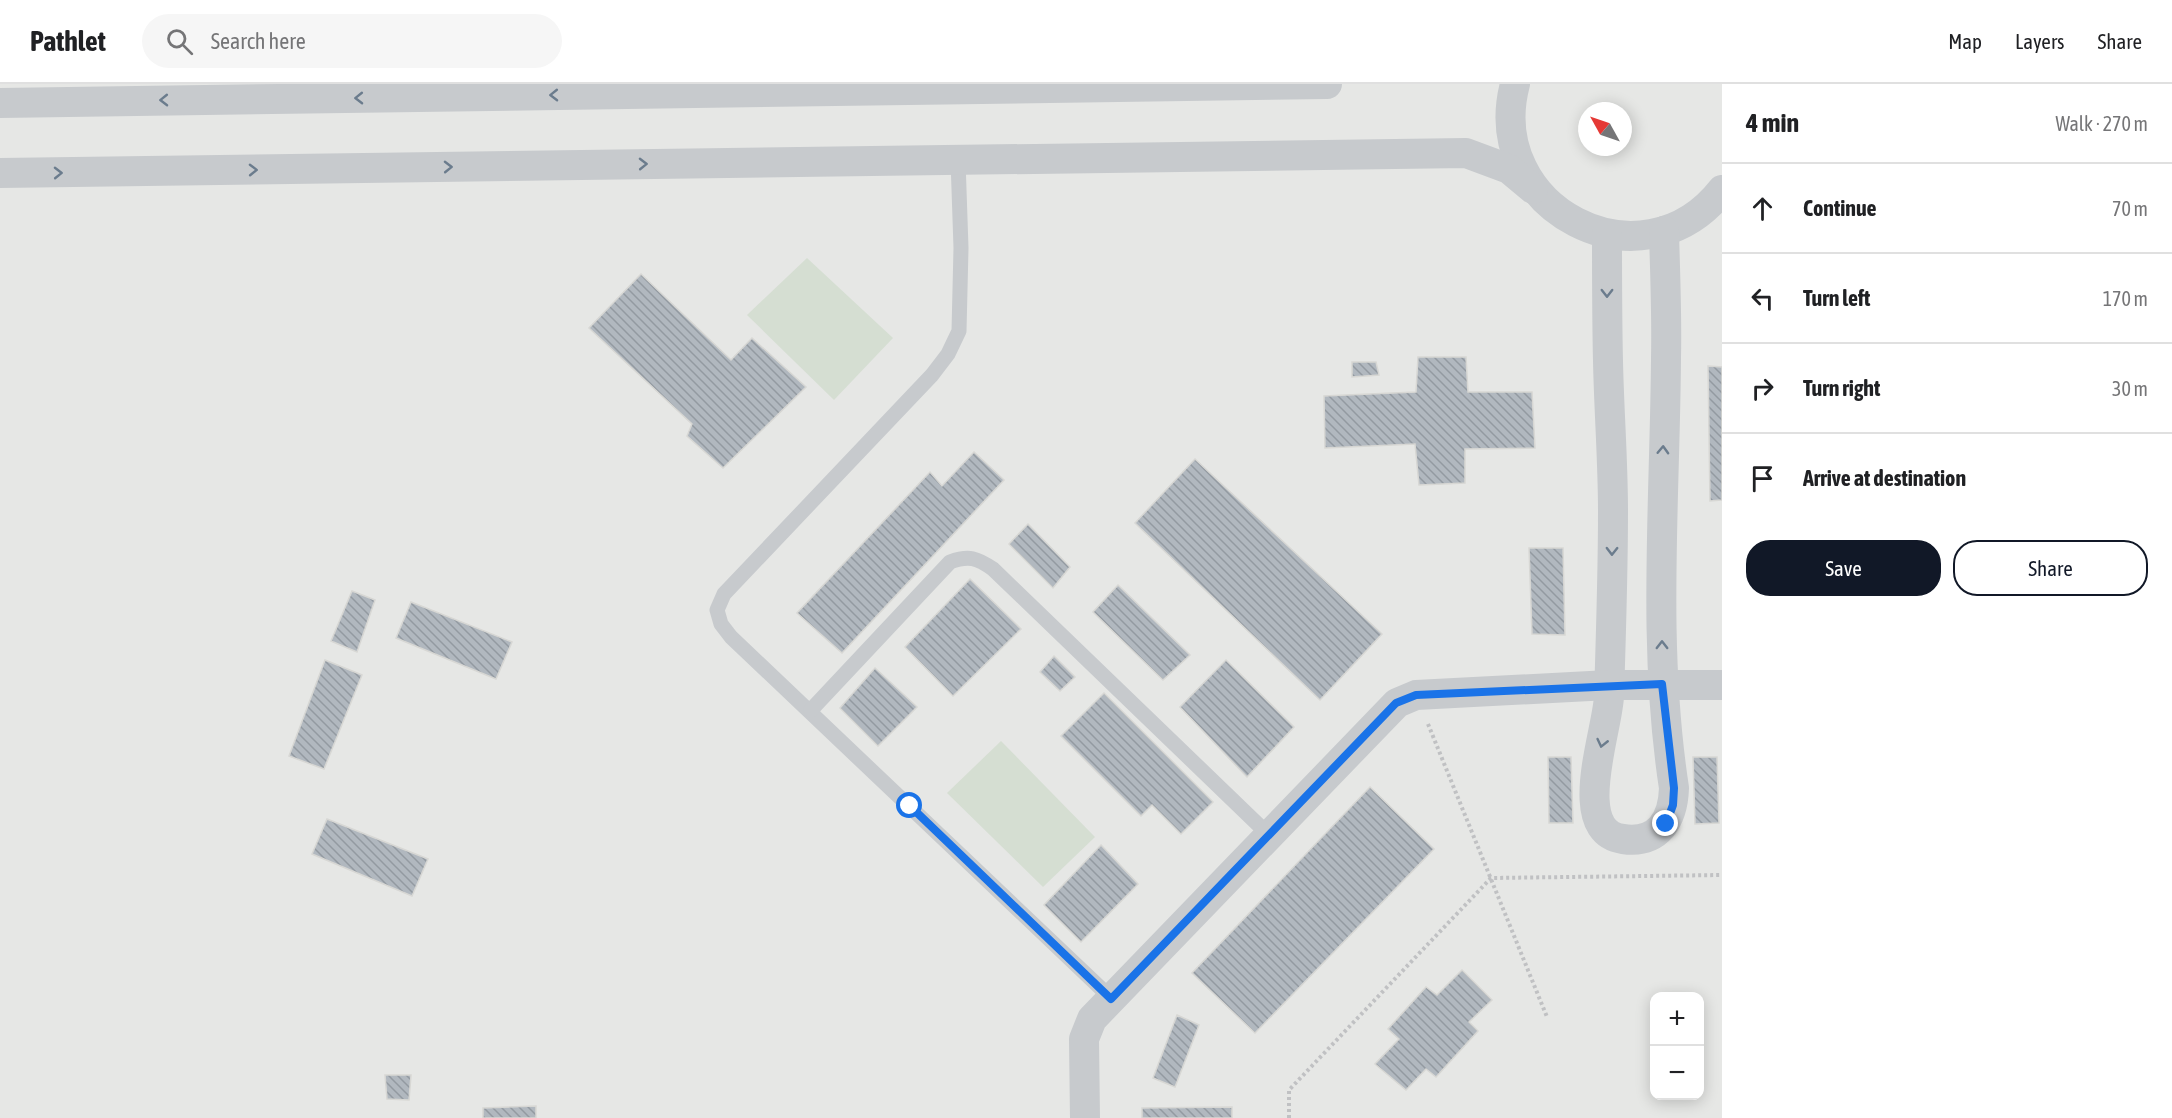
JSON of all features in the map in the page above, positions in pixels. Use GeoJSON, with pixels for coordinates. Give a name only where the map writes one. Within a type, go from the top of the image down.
{"type":"FeatureCollection","features":[{"type":"Feature","properties":{"kind":"street"},"geometry":{"type":"LineString","coordinates":[[0,103],[1327,84]]}},
{"type":"Feature","properties":{"kind":"street"},"geometry":{"type":"LineString","coordinates":[[1515,84],[1511,100],[1510,132],[1518,162],[1533,189]]}},
{"type":"Feature","properties":{"kind":"street"},"geometry":{"type":"LineString","coordinates":[[0,173],[1466,153],[1502,166],[1533,189],[1554,210],[1579,225],[1607,234],[1636,236],[1664,231],[1691,219],[1719,194]]}},
{"type":"Feature","properties":{"kind":"street"},"geometry":{"type":"LineString","coordinates":[[1607,234],[1613,508],[1609,685],[1606,728],[1594,778],[1594,806],[1601,826],[1617,838],[1636,841],[1653,837],[1666,824],[1673,805],[1674,788],[1662,684],[1661,508],[1666,357],[1664,231]]}},
{"type":"Feature","properties":{"kind":"street"},"geometry":{"type":"LineString","coordinates":[[1613,508],[1661,508]]}},
{"type":"Feature","properties":{"kind":"street"},"geometry":{"type":"LineString","coordinates":[[1085,1118],[1084,1039],[1092,1019],[1396,703],[1416,695],[1609,685],[1722,685]]}},
{"type":"Feature","properties":{"kind":"lane"},"geometry":{"type":"LineString","coordinates":[[958,160],[961,248],[958,331],[948,354],[932,375],[724,594],[717,610],[721,624],[731,637],[811,710],[1111,999]]}},
{"type":"Feature","properties":{"kind":"lane"},"geometry":{"type":"LineString","coordinates":[[811,710],[950,562],[965,556],[979,559],[1002,577],[1269,835]]}},
{"type":"Feature","properties":{"kind":"path"},"geometry":{"type":"LineString","coordinates":[[1416,695],[1547,1017]]}},
{"type":"Feature","properties":{"kind":"path"},"geometry":{"type":"LineString","coordinates":[[1289,1118],[1289,1090],[1491,878],[1722,875]]}},
{"type":"Feature","properties":{"kind":"shaded area"},"geometry":{"type":"Polygon","coordinates":[[[0,84],[1722,84],[1722,1118],[0,1118],[0,84]]]}},
{"type":"Feature","properties":{"kind":"shaded area"},"geometry":{"type":"Polygon","coordinates":[[[807,258],[893,338],[834,400],[747,315],[807,258]]]}},
{"type":"Feature","properties":{"kind":"shaded area"},"geometry":{"type":"Polygon","coordinates":[[[1001,741],[1095,837],[1043,887],[947,793],[1001,741]]]}},
{"type":"Feature","properties":{"kind":"building"},"geometry":{"type":"Polygon","coordinates":[[[641,274],[731,360],[752,338],[806,387],[723,468],[687,436],[692,424],[589,328],[641,274]]]}},
{"type":"Feature","properties":{"kind":"building"},"geometry":{"type":"Polygon","coordinates":[[[1418,357],[1466,357],[1468,392],[1532,392],[1535,448],[1465,449],[1465,483],[1419,485],[1415,444],[1325,448],[1324,396],[1416,392],[1418,357]]]}},
{"type":"Feature","properties":{"kind":"building"},"geometry":{"type":"Polygon","coordinates":[[[1352,362],[1376,362],[1379,375],[1352,377],[1352,362]]]}},
{"type":"Feature","properties":{"kind":"building"},"geometry":{"type":"Polygon","coordinates":[[[1708,366],[1722,367],[1722,500],[1710,501],[1708,366]]]}},
{"type":"Feature","properties":{"kind":"building"},"geometry":{"type":"Polygon","coordinates":[[[974,452],[1004,480],[842,653],[797,613],[930,472],[942,486],[974,452]]]}},
{"type":"Feature","properties":{"kind":"building"},"geometry":{"type":"Polygon","coordinates":[[[1195,459],[1382,634],[1320,700],[1135,523],[1195,459]]]}},
{"type":"Feature","properties":{"kind":"building"},"geometry":{"type":"Polygon","coordinates":[[[1028,524],[1070,567],[1053,588],[1009,544],[1028,524]]]}},
{"type":"Feature","properties":{"kind":"building"},"geometry":{"type":"Polygon","coordinates":[[[1529,548],[1563,548],[1565,635],[1532,634],[1529,548]]]}},
{"type":"Feature","properties":{"kind":"building"},"geometry":{"type":"Polygon","coordinates":[[[970,579],[1021,629],[953,696],[905,647],[970,579]]]}},
{"type":"Feature","properties":{"kind":"building"},"geometry":{"type":"Polygon","coordinates":[[[1118,585],[1190,655],[1163,680],[1093,612],[1118,585]]]}},
{"type":"Feature","properties":{"kind":"building"},"geometry":{"type":"Polygon","coordinates":[[[352,591],[375,600],[357,652],[331,641],[352,591]]]}},
{"type":"Feature","properties":{"kind":"building"},"geometry":{"type":"Polygon","coordinates":[[[411,602],[512,642],[496,679],[396,638],[411,602]]]}},
{"type":"Feature","properties":{"kind":"building"},"geometry":{"type":"Polygon","coordinates":[[[1054,656],[1075,677],[1060,691],[1040,672],[1054,656]]]}},
{"type":"Feature","properties":{"kind":"building"},"geometry":{"type":"Polygon","coordinates":[[[325,660],[362,675],[324,769],[289,756],[325,660]]]}},
{"type":"Feature","properties":{"kind":"building"},"geometry":{"type":"Polygon","coordinates":[[[1226,660],[1294,727],[1247,777],[1180,707],[1226,660]]]}},
{"type":"Feature","properties":{"kind":"building"},"geometry":{"type":"Polygon","coordinates":[[[875,668],[917,707],[878,746],[840,708],[875,668]]]}},
{"type":"Feature","properties":{"kind":"building"},"geometry":{"type":"Polygon","coordinates":[[[1104,693],[1213,802],[1181,834],[1152,805],[1141,816],[1061,736],[1104,693]]]}},
{"type":"Feature","properties":{"kind":"building"},"geometry":{"type":"Polygon","coordinates":[[[1548,757],[1571,757],[1573,823],[1549,823],[1548,757]]]}},
{"type":"Feature","properties":{"kind":"building"},"geometry":{"type":"Polygon","coordinates":[[[1693,757],[1717,757],[1719,823],[1695,824],[1693,757]]]}},
{"type":"Feature","properties":{"kind":"building"},"geometry":{"type":"Polygon","coordinates":[[[1370,787],[1434,849],[1255,1033],[1192,973],[1370,787]]]}},
{"type":"Feature","properties":{"kind":"building"},"geometry":{"type":"Polygon","coordinates":[[[327,819],[428,859],[412,896],[312,854],[327,819]]]}},
{"type":"Feature","properties":{"kind":"building"},"geometry":{"type":"Polygon","coordinates":[[[1101,845],[1138,884],[1081,942],[1044,905],[1101,845]]]}},
{"type":"Feature","properties":{"kind":"building"},"geometry":{"type":"Polygon","coordinates":[[[1462,970],[1492,1000],[1469,1022],[1478,1031],[1436,1077],[1426,1069],[1406,1090],[1375,1064],[1399,1039],[1388,1029],[1426,987],[1437,995],[1462,970]]]}},
{"type":"Feature","properties":{"kind":"building"},"geometry":{"type":"Polygon","coordinates":[[[1177,1015],[1199,1025],[1175,1087],[1153,1078],[1177,1015]]]}},
{"type":"Feature","properties":{"kind":"building"},"geometry":{"type":"Polygon","coordinates":[[[385,1075],[411,1075],[409,1100],[387,1099],[385,1075]]]}},
{"type":"Feature","properties":{"kind":"building"},"geometry":{"type":"Polygon","coordinates":[[[536,1106],[536,1118],[483,1118],[483,1108],[536,1106]]]}},
{"type":"Feature","properties":{"kind":"building"},"geometry":{"type":"Polygon","coordinates":[[[1232,1107],[1232,1118],[1142,1118],[1142,1108],[1232,1107]]]}},
{"type":"Feature","properties":{"kind":"route"},"geometry":{"type":"LineString","coordinates":[[910,806],[1111,999],[1396,703],[1416,695],[1662,684],[1665,731],[1674,788],[1673,805],[1666,824]]}}]}
